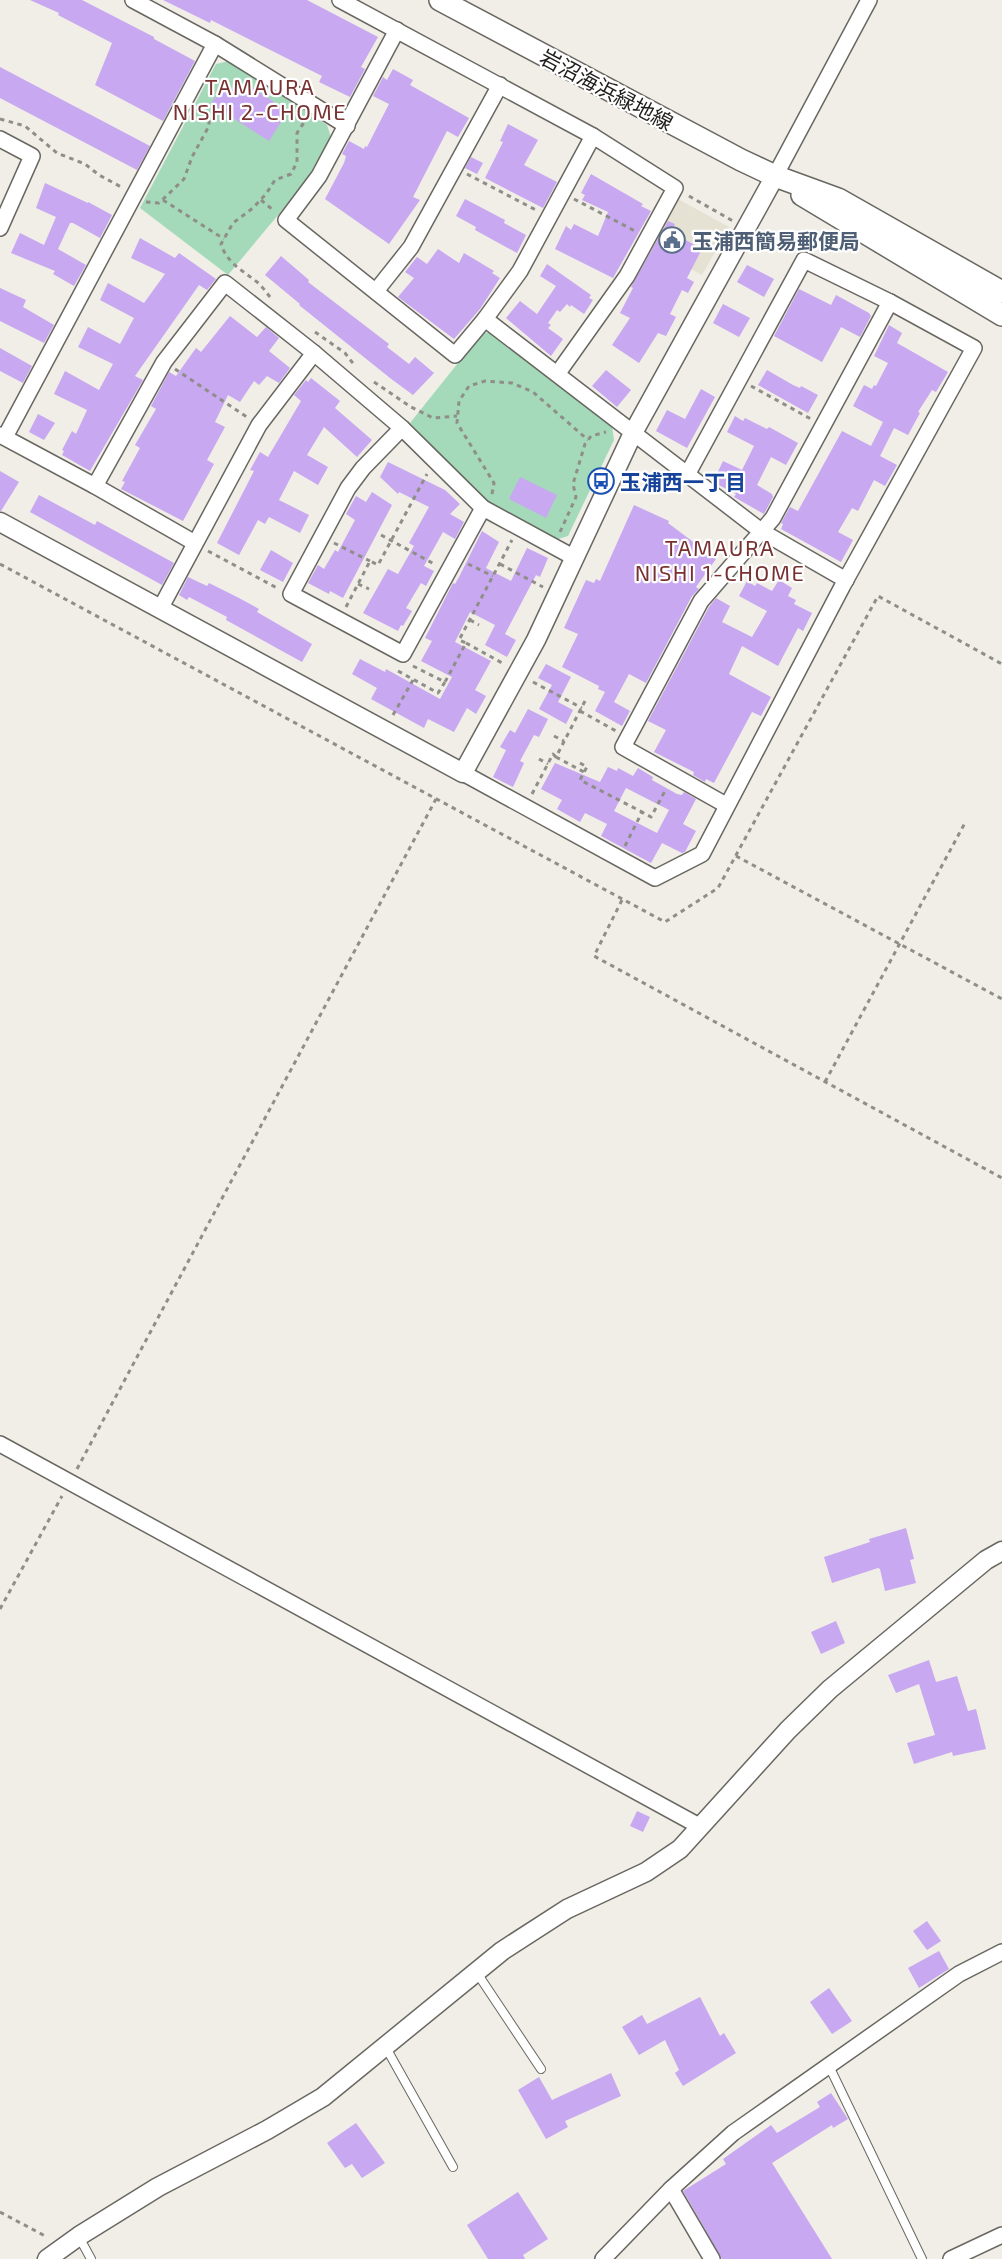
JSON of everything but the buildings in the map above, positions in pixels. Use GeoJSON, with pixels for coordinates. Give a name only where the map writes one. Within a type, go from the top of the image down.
{"type":"FeatureCollection","features":[{"type":"Feature","properties":{"kind":"main road","name":"岩沼海浜緑地線"},"geometry":{"type":"LineString","coordinates":[[440,0],[775,176],[820,207],[1002,315]]}},
{"type":"Feature","properties":{"kind":"main road","name":"岩沼海浜緑地線"},"geometry":{"type":"LineString","coordinates":[[775,176],[838,199],[1002,292]]}},
{"type":"Feature","properties":{"kind":"street"},"geometry":{"type":"LineString","coordinates":[[133,0],[215,44],[347,126]]}},
{"type":"Feature","properties":{"kind":"street"},"geometry":{"type":"LineString","coordinates":[[340,0],[593,136],[675,188],[621,286],[558,373]]}},
{"type":"Feature","properties":{"kind":"street"},"geometry":{"type":"LineString","coordinates":[[463,773],[537,640],[633,433],[869,0]]}},
{"type":"Feature","properties":{"kind":"street"},"geometry":{"type":"LineString","coordinates":[[397,30],[319,176],[286,220],[455,355],[520,271],[593,136]]}},
{"type":"Feature","properties":{"kind":"street"},"geometry":{"type":"LineString","coordinates":[[195,543],[2,436],[215,44]]}},
{"type":"Feature","properties":{"kind":"street"},"geometry":{"type":"LineString","coordinates":[[375,291],[411,247],[500,85]]}},
{"type":"Feature","properties":{"kind":"street"},"geometry":{"type":"LineString","coordinates":[[0,139],[32,156],[0,228]]}},
{"type":"Feature","properties":{"kind":"street"},"geometry":{"type":"LineString","coordinates":[[0,522],[655,878],[702,854],[846,580],[974,348],[890,302],[804,260],[687,476]]}},
{"type":"Feature","properties":{"kind":"street"},"geometry":{"type":"LineString","coordinates":[[95,486],[164,362],[225,283],[314,353],[402,428],[484,509],[575,558]]}},
{"type":"Feature","properties":{"kind":"street"},"geometry":{"type":"LineString","coordinates":[[726,805],[623,747],[701,601],[773,518],[890,302]]}},
{"type":"Feature","properties":{"kind":"street"},"geometry":{"type":"LineString","coordinates":[[485,319],[761,531],[846,580]]}},
{"type":"Feature","properties":{"kind":"street"},"geometry":{"type":"LineString","coordinates":[[160,609],[259,425],[314,353]]}},
{"type":"Feature","properties":{"kind":"street"},"geometry":{"type":"LineString","coordinates":[[402,428],[363,468],[348,488],[291,594],[403,654],[484,509]]}},
{"type":"Feature","properties":{"kind":"street"},"geometry":{"type":"LineString","coordinates":[[0,1444],[701,1827]]}},
{"type":"Feature","properties":{"kind":"street"},"geometry":{"type":"LineString","coordinates":[[47,2259],[158,2187],[323,2097],[530,1931],[567,1909],[656,1866],[680,1849],[788,1730],[830,1689],[986,1560],[1002,1551]]}},
{"type":"Feature","properties":{"kind":"street"},"geometry":{"type":"LineString","coordinates":[[603,2259],[671,2189],[733,2133],[959,1974],[1002,1952]]}},
{"type":"Feature","properties":{"kind":"street"},"geometry":{"type":"LineString","coordinates":[[671,2189],[712,2259]]}},
{"type":"Feature","properties":{"kind":"street"},"geometry":{"type":"LineString","coordinates":[[951,2259],[1002,2235]]}},
{"type":"Feature","properties":{"kind":"lane"},"geometry":{"type":"LineString","coordinates":[[476,1972],[542,2069]]}},
{"type":"Feature","properties":{"kind":"lane"},"geometry":{"type":"LineString","coordinates":[[385,2046],[453,2167]]}},
{"type":"Feature","properties":{"kind":"lane"},"geometry":{"type":"LineString","coordinates":[[828,2064],[922,2259]]}},
{"type":"Feature","properties":{"kind":"lane"},"geometry":{"type":"LineString","coordinates":[[72,2241],[82,2246],[91,2259]]}},
{"type":"Feature","properties":{"kind":"path"},"geometry":{"type":"LineString","coordinates":[[271,298],[258,283],[242,272],[225,255],[221,244],[233,223],[253,208],[275,180],[291,174],[297,162],[297,133],[315,106]]}},
{"type":"Feature","properties":{"kind":"path"},"geometry":{"type":"LineString","coordinates":[[0,119],[25,126],[57,153],[85,164]]}},
{"type":"Feature","properties":{"kind":"path"},"geometry":{"type":"LineString","coordinates":[[455,168],[549,217]]}},
{"type":"Feature","properties":{"kind":"path"},"geometry":{"type":"LineString","coordinates":[[675,188],[734,222]]}},
{"type":"Feature","properties":{"kind":"path"},"geometry":{"type":"LineString","coordinates":[[562,192],[648,238]]}},
{"type":"Feature","properties":{"kind":"path"},"geometry":{"type":"LineString","coordinates":[[163,201],[224,239]]}},
{"type":"Feature","properties":{"kind":"path"},"geometry":{"type":"LineString","coordinates":[[756,234],[804,260]]}},
{"type":"Feature","properties":{"kind":"path"},"geometry":{"type":"LineString","coordinates":[[311,329],[345,353],[362,371]]}},
{"type":"Feature","properties":{"kind":"path"},"geometry":{"type":"LineString","coordinates":[[164,362],[259,425]]}},
{"type":"Feature","properties":{"kind":"path"},"geometry":{"type":"LineString","coordinates":[[368,377],[411,407],[433,418],[458,416]]}},
{"type":"Feature","properties":{"kind":"path"},"geometry":{"type":"LineString","coordinates":[[739,380],[823,426]]}},
{"type":"Feature","properties":{"kind":"path"},"geometry":{"type":"LineString","coordinates":[[484,509],[494,492],[494,483],[457,423],[459,401],[469,386],[485,381],[512,383],[533,392],[588,440]]}},
{"type":"Feature","properties":{"kind":"path"},"geometry":{"type":"LineString","coordinates":[[564,538],[558,536],[576,497],[573,484],[585,444],[591,436],[612,431]]}},
{"type":"Feature","properties":{"kind":"path"},"geometry":{"type":"LineString","coordinates":[[323,537],[378,565],[435,461]]}},
{"type":"Feature","properties":{"kind":"path"},"geometry":{"type":"LineString","coordinates":[[509,667],[459,640],[519,528]]}},
{"type":"Feature","properties":{"kind":"path"},"geometry":{"type":"LineString","coordinates":[[381,535],[448,572]]}},
{"type":"Feature","properties":{"kind":"path"},"geometry":{"type":"LineString","coordinates":[[195,543],[291,594]]}},
{"type":"Feature","properties":{"kind":"path"},"geometry":{"type":"LineString","coordinates":[[456,557],[493,576]]}},
{"type":"Feature","properties":{"kind":"path"},"geometry":{"type":"LineString","coordinates":[[339,619],[370,561]]}},
{"type":"Feature","properties":{"kind":"path"},"geometry":{"type":"LineString","coordinates":[[0,564],[665,922],[718,888],[878,596],[1002,664]]}},
{"type":"Feature","properties":{"kind":"path"},"geometry":{"type":"LineString","coordinates":[[500,564],[547,590]]}},
{"type":"Feature","properties":{"kind":"path"},"geometry":{"type":"LineString","coordinates":[[356,584],[369,590]]}},
{"type":"Feature","properties":{"kind":"path"},"geometry":{"type":"LineString","coordinates":[[470,620],[479,625]]}},
{"type":"Feature","properties":{"kind":"path"},"geometry":{"type":"LineString","coordinates":[[398,671],[438,693],[466,644]]}},
{"type":"Feature","properties":{"kind":"path"},"geometry":{"type":"LineString","coordinates":[[403,654],[408,663],[445,682]]}},
{"type":"Feature","properties":{"kind":"path"},"geometry":{"type":"LineString","coordinates":[[392,718],[412,680]]}},
{"type":"Feature","properties":{"kind":"path"},"geometry":{"type":"LineString","coordinates":[[529,680],[628,737]]}},
{"type":"Feature","properties":{"kind":"path"},"geometry":{"type":"LineString","coordinates":[[556,757],[585,701]]}},
{"type":"Feature","properties":{"kind":"path"},"geometry":{"type":"LineString","coordinates":[[554,736],[564,741]]}},
{"type":"Feature","properties":{"kind":"path"},"geometry":{"type":"LineString","coordinates":[[525,807],[553,754],[584,772]]}},
{"type":"Feature","properties":{"kind":"path"},"geometry":{"type":"LineString","coordinates":[[539,759],[548,764]]}},
{"type":"Feature","properties":{"kind":"path"},"geometry":{"type":"LineString","coordinates":[[580,763],[587,767],[580,780],[651,817],[673,775]]}},
{"type":"Feature","properties":{"kind":"path"},"geometry":{"type":"LineString","coordinates":[[0,1609],[436,799]]}},
{"type":"Feature","properties":{"kind":"path"},"geometry":{"type":"LineString","coordinates":[[619,858],[642,812]]}},
{"type":"Feature","properties":{"kind":"path"},"geometry":{"type":"LineString","coordinates":[[825,1082],[966,821]]}},
{"type":"Feature","properties":{"kind":"path"},"geometry":{"type":"LineString","coordinates":[[736,856],[1002,999]]}},
{"type":"Feature","properties":{"kind":"path"},"geometry":{"type":"LineString","coordinates":[[622,900],[594,956],[1002,1178]]}},
{"type":"Feature","properties":{"kind":"path"},"geometry":{"type":"LineString","coordinates":[[0,2212],[72,2241]]}},
{"type":"Feature","properties":{"kind":"shaded area"},"geometry":{"type":"Polygon","coordinates":[[[678,199],[729,227],[702,275],[651,248],[678,199]]]}},
{"type":"Feature","properties":{"kind":"green space"},"geometry":{"type":"Polygon","coordinates":[[[229,61],[327,125],[331,137],[304,184],[228,275],[140,208],[216,64],[229,61]]]}},
{"type":"Feature","properties":{"kind":"green space"},"geometry":{"type":"Polygon","coordinates":[[[493,332],[612,426],[614,440],[568,536],[555,540],[484,501],[410,423],[482,333],[493,332]]]}},
{"type":"Feature","properties":{"kind":"place","name":"玉浦西簡易郵便局"},"geometry":{"type":"Point","coordinates":[672,240]}},
{"type":"Feature","properties":{"kind":"place","name":"玉浦西一丁目"},"geometry":{"type":"Point","coordinates":[601,481]}},
{"type":"Feature","properties":{"kind":"district","name":"TAMAURA NISHI 2-CHOME"},"geometry":{"type":"Point","coordinates":[260,98]}},
{"type":"Feature","properties":{"kind":"district","name":"TAMAURA NISHI 1-CHOME"},"geometry":{"type":"Point","coordinates":[720,560]}}]}
